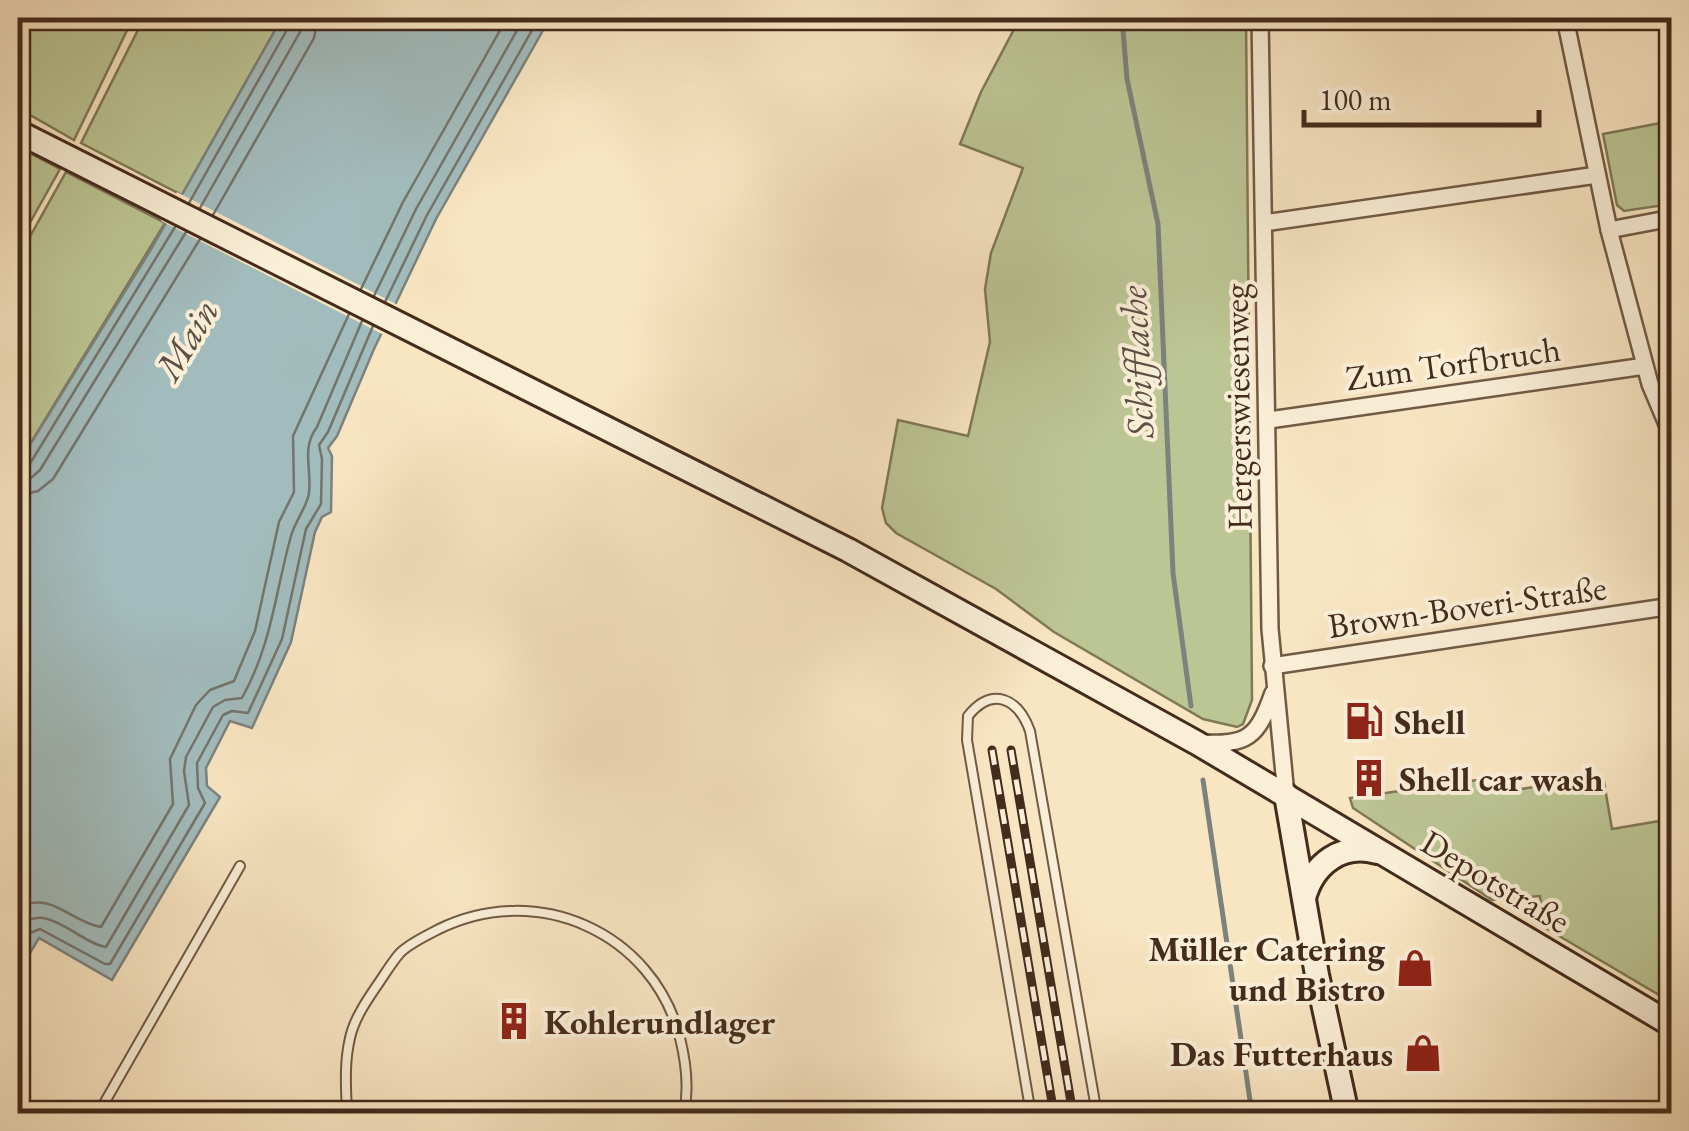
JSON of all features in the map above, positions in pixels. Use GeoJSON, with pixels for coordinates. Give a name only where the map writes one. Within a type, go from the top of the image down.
{"type":"FeatureCollection","features":[{"type":"Feature","properties":{"kind":"main road","name":"Depotstraße"},"geometry":{"type":"LineString","coordinates":[[18,132],[848,550],[1197,743],[1672,1025]]}},
{"type":"Feature","properties":{"kind":"main road"},"geometry":{"type":"LineString","coordinates":[[1286,795],[1346,1114]]}},
{"type":"Feature","properties":{"kind":"main road"},"geometry":{"type":"LineString","coordinates":[[1304,901],[1312,877],[1329,859],[1356,849],[1385,854]]}},
{"type":"Feature","properties":{"kind":"street","name":"Hergerswiesenweg"},"geometry":{"type":"LineString","coordinates":[[1260,18],[1272,666],[1286,795]]}},
{"type":"Feature","properties":{"kind":"street"},"geometry":{"type":"LineString","coordinates":[[1565,18],[1609,230],[1645,366],[1670,426]]}},
{"type":"Feature","properties":{"kind":"street"},"geometry":{"type":"LineString","coordinates":[[1264,223],[1597,175]]}},
{"type":"Feature","properties":{"kind":"street"},"geometry":{"type":"LineString","coordinates":[[1609,230],[1672,218]]}},
{"type":"Feature","properties":{"kind":"street","name":"Zum Torfbruch"},"geometry":{"type":"LineString","coordinates":[[1269,420],[1645,366]]}},
{"type":"Feature","properties":{"kind":"street","name":"Brown-Boveri-Straße"},"geometry":{"type":"LineString","coordinates":[[1272,666],[1672,606]]}},
{"type":"Feature","properties":{"kind":"street"},"geometry":{"type":"LineString","coordinates":[[1197,743],[1229,743],[1251,737],[1262,722],[1275,689]]}},
{"type":"Feature","properties":{"kind":"lane"},"geometry":{"type":"LineString","coordinates":[[1031,1114],[966,740],[968,716],[985,700],[996,698],[1016,707],[1030,731],[1097,1114]]}},
{"type":"Feature","properties":{"kind":"lane"},"geometry":{"type":"LineString","coordinates":[[98,1114],[240,866]]}},
{"type":"Feature","properties":{"kind":"lane"},"geometry":{"type":"LineString","coordinates":[[347,1114],[344,1071],[350,1034],[368,999],[402,951],[462,918],[504,911],[548,914],[590,926],[630,952],[657,983],[675,1018],[685,1057],[684,1114]]}},
{"type":"Feature","properties":{"kind":"lane"},"geometry":{"type":"LineString","coordinates":[[728,1114],[741,1110],[748,1114]]}},
{"type":"Feature","properties":{"kind":"green space"},"geometry":{"type":"Polygon","coordinates":[[[18,18],[133,18],[74,140],[18,108],[18,18]]]}},
{"type":"Feature","properties":{"kind":"green space"},"geometry":{"type":"Polygon","coordinates":[[[144,18],[282,18],[182,195],[81,143],[144,18]]]}},
{"type":"Feature","properties":{"kind":"green space"},"geometry":{"type":"Polygon","coordinates":[[[1020,18],[1246,18],[1252,700],[1243,724],[1237,727],[1203,719],[1054,632],[996,589],[896,533],[886,523],[882,508],[898,420],[968,436],[990,342],[985,289],[991,253],[1023,168],[960,144],[981,92],[1020,18]]]}},
{"type":"Feature","properties":{"kind":"green space"},"geometry":{"type":"Polygon","coordinates":[[[1671,121],[1671,204],[1624,211],[1617,205],[1603,134],[1671,121]]]}},
{"type":"Feature","properties":{"kind":"green space"},"geometry":{"type":"Polygon","coordinates":[[[18,147],[60,169],[18,244],[18,147]]]}},
{"type":"Feature","properties":{"kind":"green space"},"geometry":{"type":"Polygon","coordinates":[[[66,172],[165,223],[18,464],[18,258],[66,172]]]}},
{"type":"Feature","properties":{"kind":"green space"},"geometry":{"type":"Polygon","coordinates":[[[1499,777],[1501,792],[1604,782],[1612,829],[1671,819],[1671,1002],[1544,927],[1540,896],[1492,900],[1353,808],[1350,798],[1499,777]]]}},
{"type":"Feature","properties":{"kind":"water","name":"Main"},"geometry":{"type":"Polygon","coordinates":[[[282,18],[550,18],[436,219],[337,436],[328,448],[332,456],[331,512],[322,517],[315,532],[291,642],[252,728],[230,721],[206,768],[207,786],[220,797],[112,980],[39,938],[18,973],[18,464],[150,251],[282,18]]]}},
{"type":"Feature","properties":{"kind":"pier"},"geometry":{"type":"Polygon","coordinates":[[[177,192],[400,306],[386,336],[161,221],[177,192]]]}},
{"type":"Feature","properties":{"kind":"waterway","name":"Schifflache"},"geometry":{"type":"LineString","coordinates":[[1122,18],[1127,79],[1158,224],[1173,573],[1191,706]]}},
{"type":"Feature","properties":{"kind":"waterway","name":"Schifflache"},"geometry":{"type":"LineString","coordinates":[[1203,780],[1252,1114]]}},
{"type":"Feature","properties":{"kind":"railway"},"geometry":{"type":"LineString","coordinates":[[992,750],[1054,1114]]}},
{"type":"Feature","properties":{"kind":"railway"},"geometry":{"type":"LineString","coordinates":[[1011,750],[1073,1114]]}},
{"type":"Feature","properties":{"kind":"place","name":"Shell"},"geometry":{"type":"Point","coordinates":[1364,721]}},
{"type":"Feature","properties":{"kind":"place","name":"Shell car wash"},"geometry":{"type":"Point","coordinates":[1369,778]}},
{"type":"Feature","properties":{"kind":"place","name":"Müller Catering und Bistro"},"geometry":{"type":"Point","coordinates":[1415,968]}},
{"type":"Feature","properties":{"kind":"place","name":"Kohlerundlager"},"geometry":{"type":"Point","coordinates":[514,1021]}},
{"type":"Feature","properties":{"kind":"place","name":"Das Futterhaus"},"geometry":{"type":"Point","coordinates":[1423,1053]}}]}
